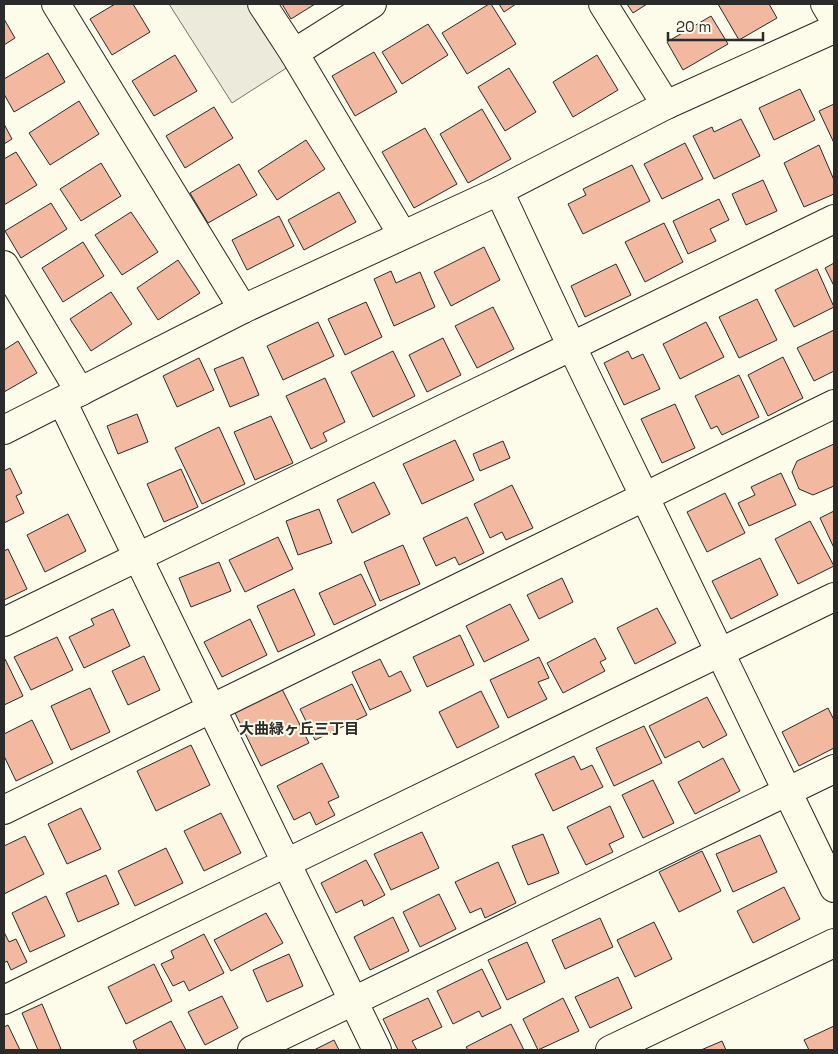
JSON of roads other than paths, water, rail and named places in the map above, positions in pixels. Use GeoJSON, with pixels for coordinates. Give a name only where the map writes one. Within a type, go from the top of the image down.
{"type":"FeatureCollection","features":[{"type":"Feature","properties":{"kind":"street"},"geometry":{"type":"LineString","coordinates":[[56,4],[242,309]]}},
{"type":"Feature","properties":{"kind":"street"},"geometry":{"type":"LineString","coordinates":[[262,4],[294,53],[402,234]]}},
{"type":"Feature","properties":{"kind":"street"},"geometry":{"type":"LineString","coordinates":[[294,53],[372,4]]}},
{"type":"Feature","properties":{"kind":"street"},"geometry":{"type":"LineString","coordinates":[[603,4],[666,105]]}},
{"type":"Feature","properties":{"kind":"street"},"geometry":{"type":"LineString","coordinates":[[825,4],[834,19]]}},
{"type":"Feature","properties":{"kind":"street"},"geometry":{"type":"LineString","coordinates":[[4,430],[242,309],[499,191],[666,105],[834,29]]}},
{"type":"Feature","properties":{"kind":"street"},"geometry":{"type":"LineString","coordinates":[[499,191],[644,497],[721,652],[834,888]]}},
{"type":"Feature","properties":{"kind":"street"},"geometry":{"type":"LineString","coordinates":[[4,622],[834,219]]}},
{"type":"Feature","properties":{"kind":"street"},"geometry":{"type":"LineString","coordinates":[[4,265],[71,397],[139,557],[377,1050]]}},
{"type":"Feature","properties":{"kind":"street"},"geometry":{"type":"LineString","coordinates":[[4,810],[834,404]]}},
{"type":"Feature","properties":{"kind":"street"},"geometry":{"type":"LineString","coordinates":[[4,1000],[834,597]]}},
{"type":"Feature","properties":{"kind":"street"},"geometry":{"type":"LineString","coordinates":[[252,1050],[834,769]]}},
{"type":"Feature","properties":{"kind":"street"},"geometry":{"type":"LineString","coordinates":[[610,1050],[834,943]]}},
{"type":"Feature","properties":{"kind":"district","name":"大曲緑ヶ丘三丁目"},"geometry":{"type":"Point","coordinates":[299,729]}}]}
